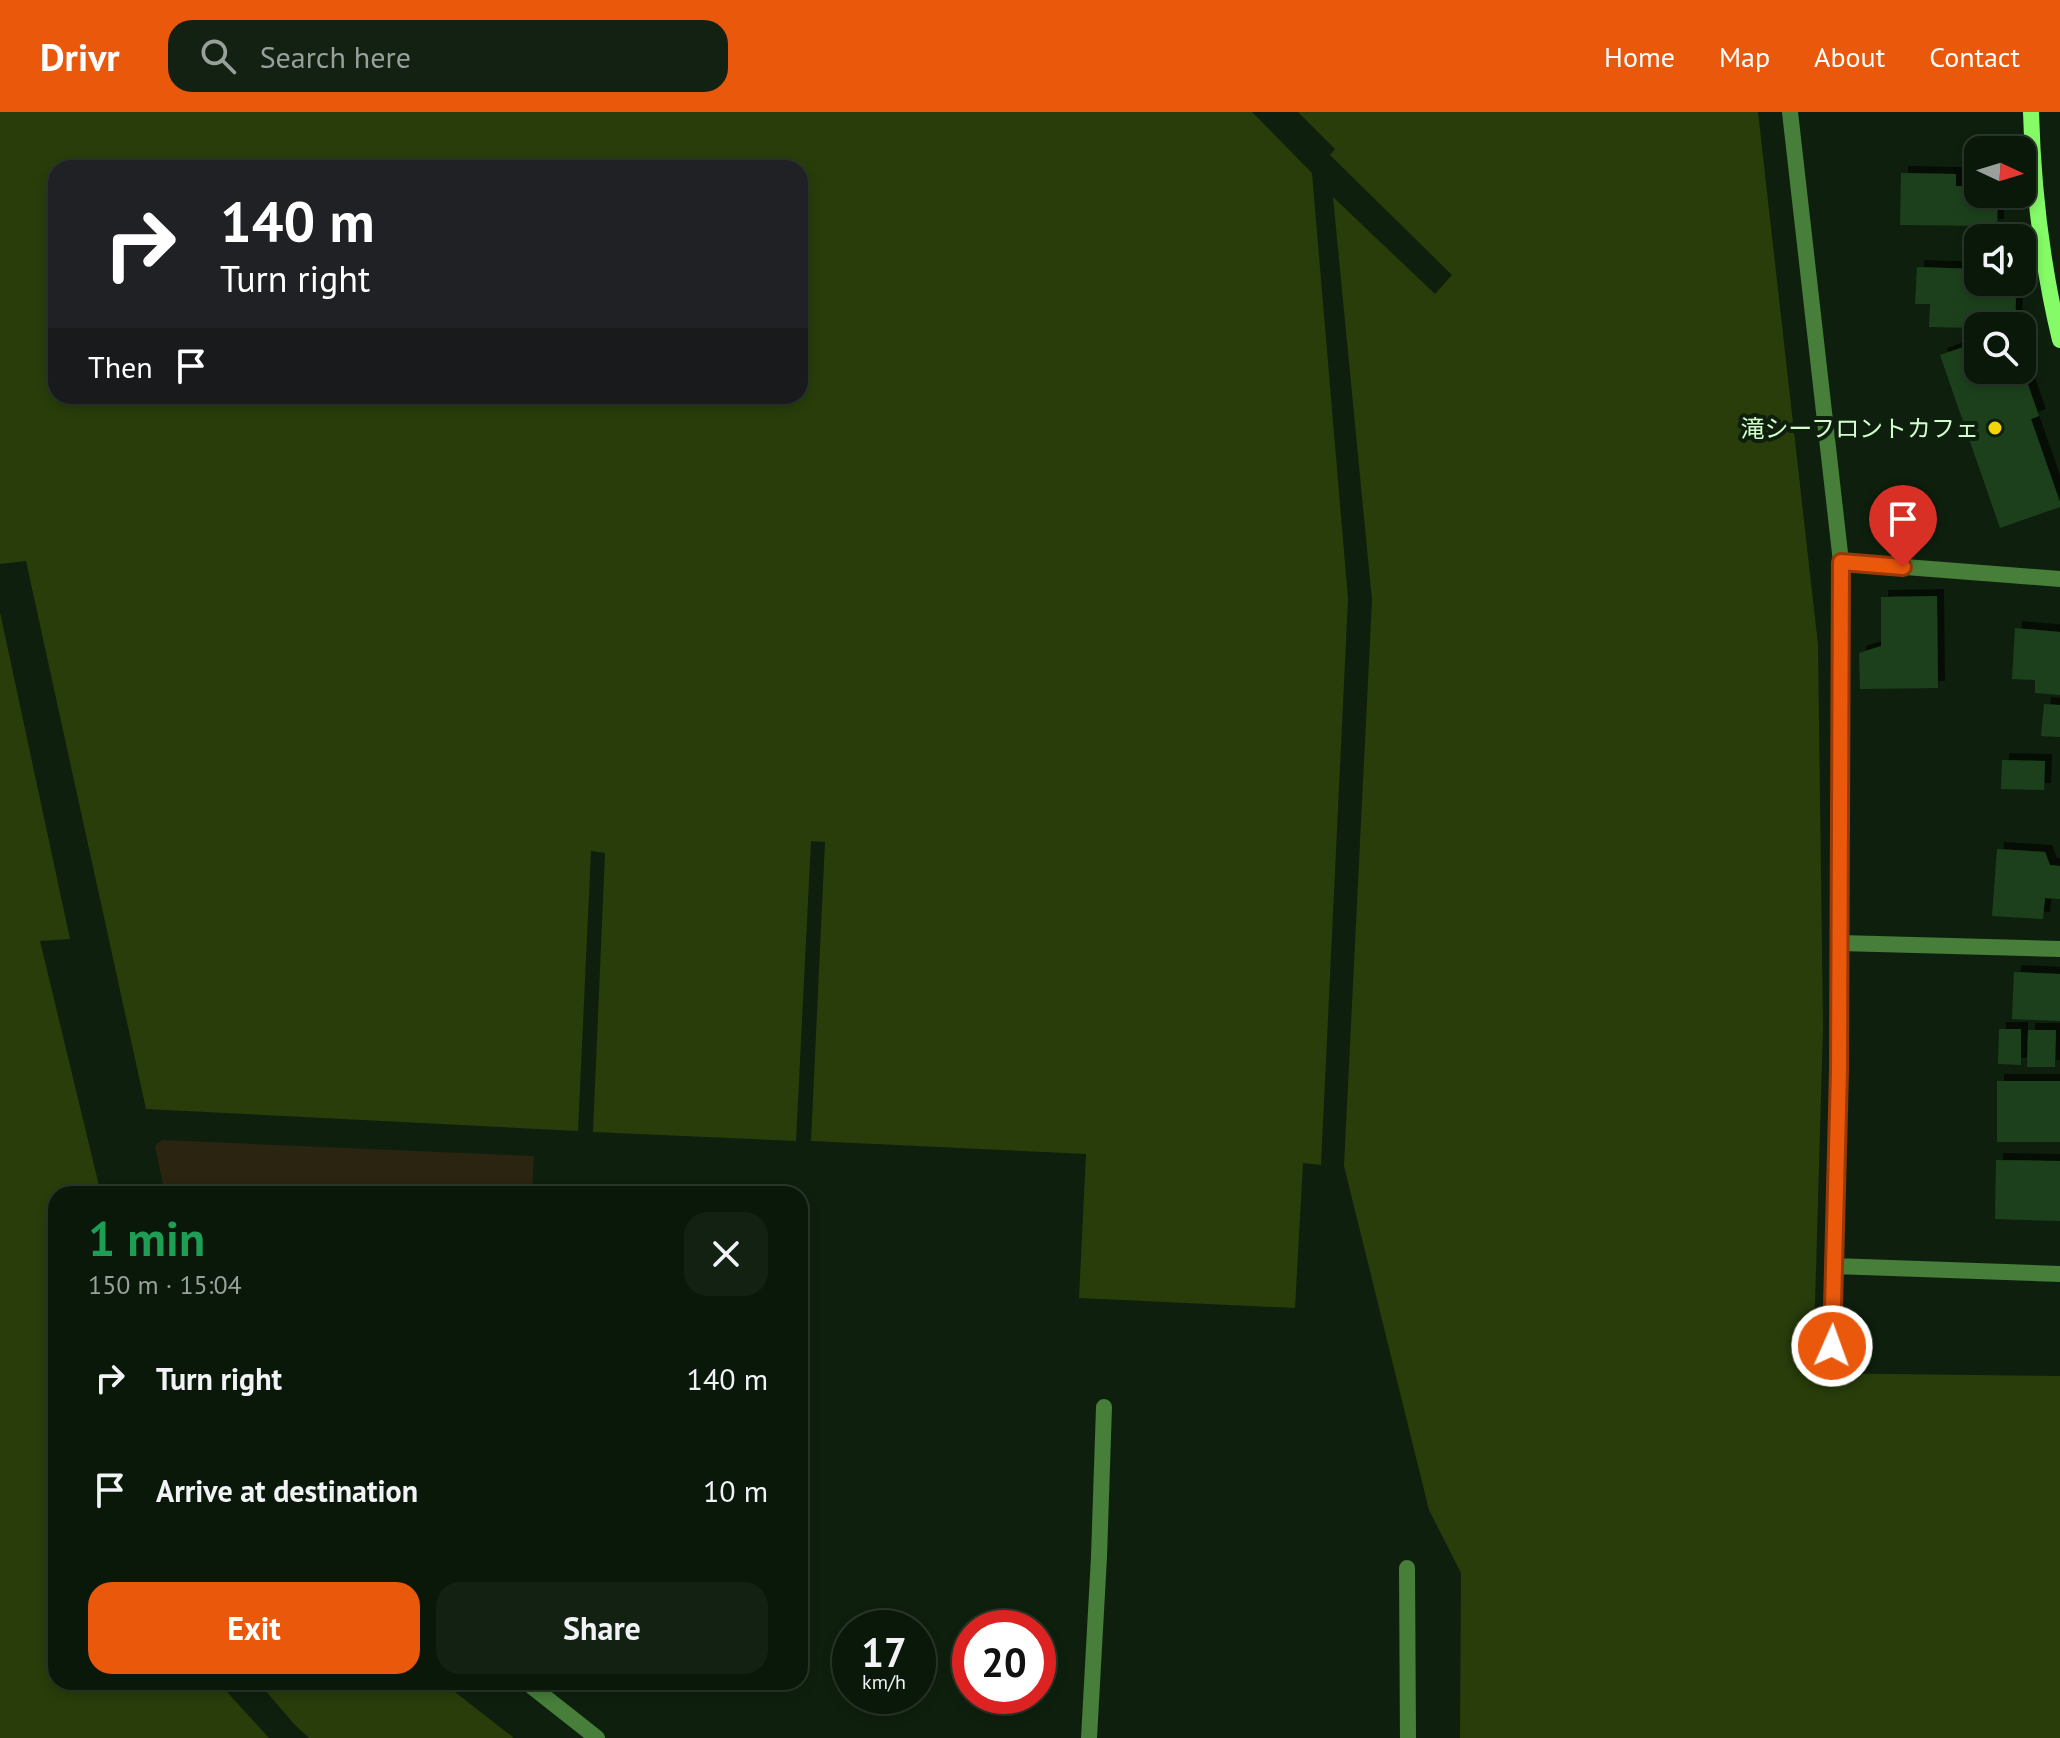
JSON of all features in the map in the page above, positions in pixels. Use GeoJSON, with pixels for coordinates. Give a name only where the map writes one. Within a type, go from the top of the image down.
{"type":"FeatureCollection","features":[{"type":"Feature","properties":{"kind":"main road"},"geometry":{"type":"LineString","coordinates":[[2031,112],[2037,205],[2048,291],[2060,340]]}},
{"type":"Feature","properties":{"kind":"street"},"geometry":{"type":"LineString","coordinates":[[1790,112],[1841,562],[1839,1071],[1832,1346]]}},
{"type":"Feature","properties":{"kind":"street"},"geometry":{"type":"LineString","coordinates":[[1841,562],[2060,579]]}},
{"type":"Feature","properties":{"kind":"street"},"geometry":{"type":"LineString","coordinates":[[1840,943],[2060,949]]}},
{"type":"Feature","properties":{"kind":"street"},"geometry":{"type":"LineString","coordinates":[[1834,1266],[2060,1274]]}},
{"type":"Feature","properties":{"kind":"street"},"geometry":{"type":"LineString","coordinates":[[1089,1738],[1104,1407]]}},
{"type":"Feature","properties":{"kind":"street"},"geometry":{"type":"LineString","coordinates":[[1407,1568],[1408,1738]]}},
{"type":"Feature","properties":{"kind":"street"},"geometry":{"type":"LineString","coordinates":[[536,1690],[597,1738]]}},
{"type":"Feature","properties":{"kind":"shaded area"},"geometry":{"type":"Polygon","coordinates":[[[0,112],[1252,112],[1312,173],[1348,599],[1321,1165],[1303,1163],[1295,1308],[1079,1298],[1086,1154],[811,1141],[825,842],[811,841],[796,1141],[593,1132],[605,853],[591,851],[578,1131],[146,1109],[26,561],[0,564],[0,112]]]}},
{"type":"Feature","properties":{"kind":"shaded area"},"geometry":{"type":"Polygon","coordinates":[[[1298,112],[1758,112],[1818,645],[1823,1027],[1813,1373],[2060,1376],[2060,1738],[1460,1738],[1461,1573],[1429,1510],[1344,1166],[1372,600],[1333,197],[1435,294],[1452,275],[1330,155],[1335,149],[1298,112]]]}},
{"type":"Feature","properties":{"kind":"shaded area"},"geometry":{"type":"Polygon","coordinates":[[[0,612],[70,939],[40,941],[99,1186],[48,1186],[48,1690],[452,1690],[514,1738],[0,1738],[0,612]]]}},
{"type":"Feature","properties":{"kind":"shaded area"},"geometry":{"type":"Polygon","coordinates":[[[162,1140],[534,1156],[532,1186],[163,1186],[155,1146],[162,1140]]]}},
{"type":"Feature","properties":{"kind":"pier"},"geometry":{"type":"Polygon","coordinates":[[[225,1690],[265,1690],[309,1738],[269,1738],[225,1690]]]}},
{"type":"Feature","properties":{"kind":"building"},"geometry":{"type":"Polygon","coordinates":[[[1901,173],[1956,174],[1956,186],[1964,186],[1964,208],[1998,208],[1997,224],[1900,225],[1901,173]]]}},
{"type":"Feature","properties":{"kind":"building"},"geometry":{"type":"Polygon","coordinates":[[[1917,267],[1964,269],[1964,296],[2016,296],[2015,312],[1964,312],[1964,328],[1929,327],[1930,304],[1915,304],[1917,267]]]}},
{"type":"Feature","properties":{"kind":"building"},"geometry":{"type":"Polygon","coordinates":[[[1964,347],[1964,384],[2028,384],[2039,416],[2031,419],[2060,507],[2000,528],[1940,355],[1964,347]]]}},
{"type":"Feature","properties":{"kind":"building"},"geometry":{"type":"Polygon","coordinates":[[[1937,596],[1938,688],[1860,689],[1859,653],[1881,646],[1881,597],[1937,596]]]}},
{"type":"Feature","properties":{"kind":"building"},"geometry":{"type":"Polygon","coordinates":[[[2015,628],[2060,632],[2060,695],[2035,693],[2035,680],[2012,679],[2015,628]]]}},
{"type":"Feature","properties":{"kind":"building"},"geometry":{"type":"Polygon","coordinates":[[[2044,704],[2060,705],[2060,737],[2041,736],[2044,704]]]}},
{"type":"Feature","properties":{"kind":"building"},"geometry":{"type":"Polygon","coordinates":[[[2002,760],[2045,761],[2044,790],[2001,789],[2002,760]]]}},
{"type":"Feature","properties":{"kind":"building"},"geometry":{"type":"Polygon","coordinates":[[[1997,849],[2045,852],[2050,865],[2060,866],[2060,899],[2045,898],[2043,919],[1992,916],[1997,849]]]}},
{"type":"Feature","properties":{"kind":"building"},"geometry":{"type":"Polygon","coordinates":[[[2014,972],[2060,974],[2060,1021],[2012,1019],[2014,972]]]}},
{"type":"Feature","properties":{"kind":"building"},"geometry":{"type":"Polygon","coordinates":[[[1999,1029],[2021,1029],[2021,1065],[1998,1064],[1999,1029]]]}},
{"type":"Feature","properties":{"kind":"building"},"geometry":{"type":"Polygon","coordinates":[[[2028,1030],[2056,1030],[2055,1067],[2027,1067],[2028,1030]]]}},
{"type":"Feature","properties":{"kind":"building"},"geometry":{"type":"Polygon","coordinates":[[[1997,1081],[2060,1081],[2060,1142],[1997,1142],[1997,1081]]]}},
{"type":"Feature","properties":{"kind":"building"},"geometry":{"type":"Polygon","coordinates":[[[1996,1160],[2060,1161],[2060,1221],[1995,1219],[1996,1160]]]}},
{"type":"Feature","properties":{"kind":"place","name":"滝シーフロントカフェ"},"geometry":{"type":"Point","coordinates":[1995,428]}},
{"type":"Feature","properties":{"kind":"route"},"geometry":{"type":"LineString","coordinates":[[1832,1346],[1839,1071],[1841,562],[1903,567]]}}]}
